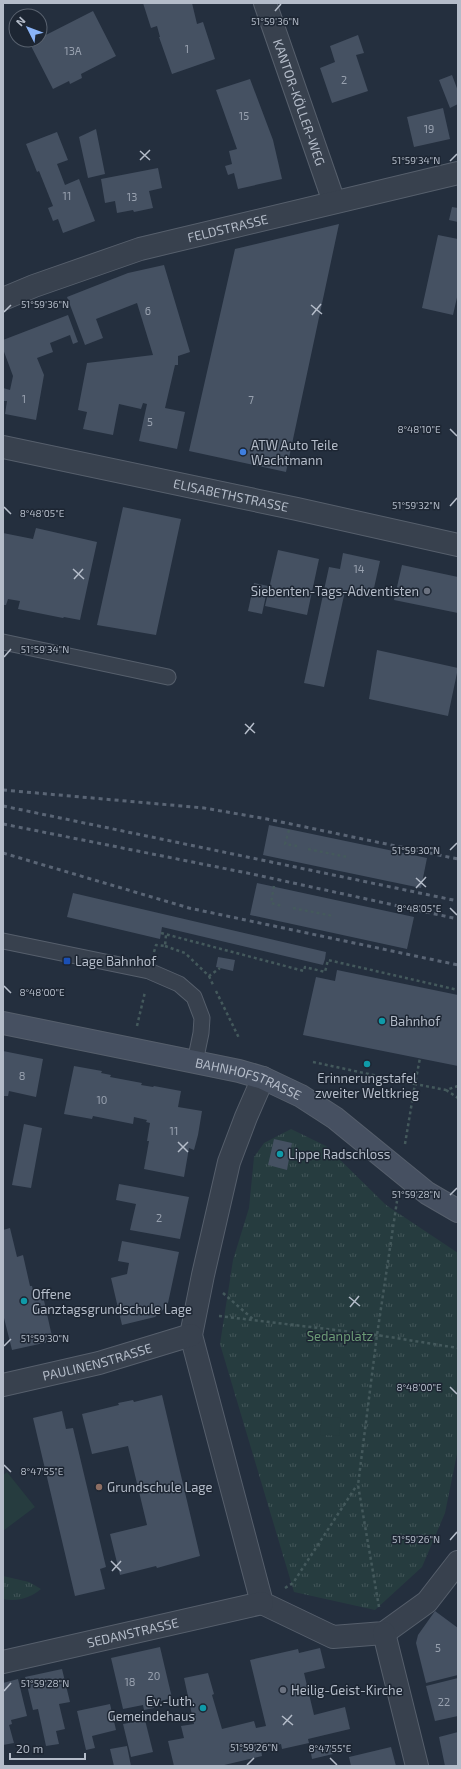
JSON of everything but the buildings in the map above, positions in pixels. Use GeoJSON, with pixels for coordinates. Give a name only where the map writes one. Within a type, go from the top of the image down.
{"type":"FeatureCollection","features":[{"type":"Feature","properties":{"kind":"main road","name":"BAHNHOFSTRASSE"},"geometry":{"type":"LineString","coordinates":[[3,1023],[239,1071],[263,1078],[301,1096],[335,1118],[427,1193],[458,1211]]}},
{"type":"Feature","properties":{"kind":"street","name":"KANTOR-KÖLLER-WEG"},"geometry":{"type":"LineString","coordinates":[[265,3],[334,202]]}},
{"type":"Feature","properties":{"kind":"street","name":"FELDSTRASSE"},"geometry":{"type":"LineString","coordinates":[[3,299],[34,286],[140,249],[458,173]]}},
{"type":"Feature","properties":{"kind":"street","name":"ELISABETHSTRASSE"},"geometry":{"type":"LineString","coordinates":[[3,447],[297,509],[458,545]]}},
{"type":"Feature","properties":{"kind":"street"},"geometry":{"type":"LineString","coordinates":[[263,1078],[229,1162],[191,1335],[262,1603],[333,1637],[384,1633],[427,1602],[458,1562]]}},
{"type":"Feature","properties":{"kind":"street","name":"PAULINENSTRASSE"},"geometry":{"type":"LineString","coordinates":[[3,1385],[99,1363],[191,1335]]}},
{"type":"Feature","properties":{"kind":"street","name":"SEDANSTRASSE"},"geometry":{"type":"LineString","coordinates":[[3,1662],[262,1603]]}},
{"type":"Feature","properties":{"kind":"street"},"geometry":{"type":"LineString","coordinates":[[384,1633],[417,1766]]}},
{"type":"Feature","properties":{"kind":"lane"},"geometry":{"type":"LineString","coordinates":[[3,642],[168,677]]}},
{"type":"Feature","properties":{"kind":"lane"},"geometry":{"type":"LineString","coordinates":[[3,941],[150,971],[179,984],[194,997],[202,1018],[201,1033],[195,1062]]}},
{"type":"Feature","properties":{"kind":"path"},"geometry":{"type":"LineString","coordinates":[[289,830],[285,844],[297,846]]}},
{"type":"Feature","properties":{"kind":"path"},"geometry":{"type":"LineString","coordinates":[[308,849],[347,857]]}},
{"type":"Feature","properties":{"kind":"path"},"geometry":{"type":"LineString","coordinates":[[274,886],[271,903],[282,906]]}},
{"type":"Feature","properties":{"kind":"path"},"geometry":{"type":"LineString","coordinates":[[293,908],[333,916]]}},
{"type":"Feature","properties":{"kind":"path"},"geometry":{"type":"LineString","coordinates":[[161,934],[304,971],[305,967],[326,972],[326,960],[458,990]]}},
{"type":"Feature","properties":{"kind":"path"},"geometry":{"type":"LineString","coordinates":[[165,946],[166,935]]}},
{"type":"Feature","properties":{"kind":"path"},"geometry":{"type":"LineString","coordinates":[[132,1049],[156,945],[165,946],[185,953],[209,976],[239,1038]]}},
{"type":"Feature","properties":{"kind":"path"},"geometry":{"type":"LineString","coordinates":[[209,976],[220,968]]}},
{"type":"Feature","properties":{"kind":"path"},"geometry":{"type":"LineString","coordinates":[[405,1145],[420,1058]]}},
{"type":"Feature","properties":{"kind":"path"},"geometry":{"type":"LineString","coordinates":[[313,1062],[446,1090],[458,1098]]}},
{"type":"Feature","properties":{"kind":"path"},"geometry":{"type":"LineString","coordinates":[[446,1090],[458,1086]]}},
{"type":"Feature","properties":{"kind":"path"},"geometry":{"type":"LineString","coordinates":[[384,1633],[358,1485],[377,1335],[398,1197]]}},
{"type":"Feature","properties":{"kind":"path"},"geometry":{"type":"LineString","coordinates":[[203,1275],[254,1320]]}},
{"type":"Feature","properties":{"kind":"path"},"geometry":{"type":"LineString","coordinates":[[195,1313],[377,1335],[458,1348]]}},
{"type":"Feature","properties":{"kind":"path"},"geometry":{"type":"LineString","coordinates":[[262,1603],[294,1583],[358,1485]]}},
{"type":"Feature","properties":{"kind":"green space","name":"Sedanplatz"},"geometry":{"type":"Polygon","coordinates":[[[291,1129],[326,1146],[386,1205],[458,1253],[458,1449],[445,1513],[422,1567],[375,1610],[294,1592],[220,1344],[233,1260],[249,1208],[254,1157],[264,1143],[291,1129]]]}},
{"type":"Feature","properties":{"kind":"green space"},"geometry":{"type":"Polygon","coordinates":[[[322,1416],[341,1418],[339,1436],[320,1435],[322,1416]]]}},
{"type":"Feature","properties":{"kind":"green space"},"geometry":{"type":"Polygon","coordinates":[[[7,1472],[35,1507],[3,1531],[3,1475],[7,1472]]]}},
{"type":"Feature","properties":{"kind":"green space"},"geometry":{"type":"Polygon","coordinates":[[[3,1576],[29,1582],[41,1589],[33,1595],[19,1600],[3,1599],[3,1576]]]}},
{"type":"Feature","properties":{"kind":"railway"},"geometry":{"type":"LineString","coordinates":[[3,790],[204,808],[267,819],[458,859]]}},
{"type":"Feature","properties":{"kind":"railway"},"geometry":{"type":"LineString","coordinates":[[3,806],[458,901]]}},
{"type":"Feature","properties":{"kind":"railway"},"geometry":{"type":"LineString","coordinates":[[3,824],[252,874],[458,919]]}},
{"type":"Feature","properties":{"kind":"railway"},"geometry":{"type":"LineString","coordinates":[[3,853],[189,908],[458,965]]}},
{"type":"Feature","properties":{"kind":"place","name":"ATW Auto Teile Wachtmann"},"geometry":{"type":"Point","coordinates":[243,452]}},
{"type":"Feature","properties":{"kind":"place","name":"Siebenten-Tags-Adventisten"},"geometry":{"type":"Point","coordinates":[427,591]}},
{"type":"Feature","properties":{"kind":"place","name":"Lage Bahnhof"},"geometry":{"type":"Point","coordinates":[67,961]}},
{"type":"Feature","properties":{"kind":"place","name":"Bahnhof"},"geometry":{"type":"Point","coordinates":[382,1021]}},
{"type":"Feature","properties":{"kind":"place","name":"Erinnerungstafel zweiter Weltkrieg"},"geometry":{"type":"Point","coordinates":[367,1064]}},
{"type":"Feature","properties":{"kind":"place","name":"Lippe Radschloss"},"geometry":{"type":"Point","coordinates":[280,1154]}},
{"type":"Feature","properties":{"kind":"place","name":"Offene Ganztagsgrundschule Lage"},"geometry":{"type":"Point","coordinates":[24,1301]}},
{"type":"Feature","properties":{"kind":"place","name":"Grundschule Lage"},"geometry":{"type":"Point","coordinates":[99,1487]}},
{"type":"Feature","properties":{"kind":"place","name":"Heilig-Geist-Kirche"},"geometry":{"type":"Point","coordinates":[283,1690]}},
{"type":"Feature","properties":{"kind":"place","name":"Ev.-luth. Gemeindehaus"},"geometry":{"type":"Point","coordinates":[203,1708]}}]}
